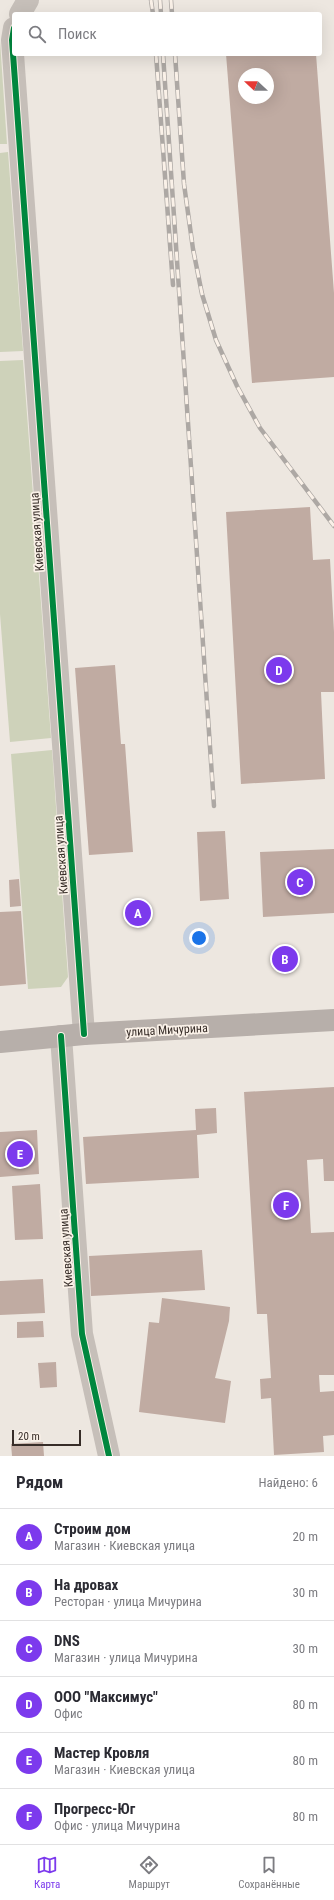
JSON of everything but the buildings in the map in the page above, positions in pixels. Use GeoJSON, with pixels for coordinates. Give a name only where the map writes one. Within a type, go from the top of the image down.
{"type":"FeatureCollection","features":[{"type":"Feature","properties":{"kind":"street"},"geometry":{"type":"LineString","coordinates":[[21,12],[28,0]]}},
{"type":"Feature","properties":{"kind":"street","name":"Киевская улица"},"geometry":{"type":"LineString","coordinates":[[14,56],[84,1034]]}},
{"type":"Feature","properties":{"kind":"street","name":"улица Мичурина"},"geometry":{"type":"LineString","coordinates":[[0,1042],[84,1034],[334,1020]]}},
{"type":"Feature","properties":{"kind":"street","name":"Киевская улица"},"geometry":{"type":"LineString","coordinates":[[61,1036],[82,1334],[109,1456]]}},
{"type":"Feature","properties":{"kind":"green space"},"geometry":{"type":"Polygon","coordinates":[[[0,41],[7,144],[0,144],[0,41]]]}},
{"type":"Feature","properties":{"kind":"green space"},"geometry":{"type":"Polygon","coordinates":[[[8,152],[23,351],[0,352],[0,153],[8,152]]]}},
{"type":"Feature","properties":{"kind":"green space"},"geometry":{"type":"Polygon","coordinates":[[[23,360],[51,738],[10,742],[0,614],[0,361],[23,360]]]}},
{"type":"Feature","properties":{"kind":"green space"},"geometry":{"type":"Polygon","coordinates":[[[52,750],[68,977],[61,987],[28,989],[11,754],[52,750]]]}},
{"type":"Feature","properties":{"kind":"railway"},"geometry":{"type":"LineString","coordinates":[[151,0],[153,12]]}},
{"type":"Feature","properties":{"kind":"railway"},"geometry":{"type":"LineString","coordinates":[[160,0],[161,12]]}},
{"type":"Feature","properties":{"kind":"railway"},"geometry":{"type":"LineString","coordinates":[[171,0],[172,12]]}},
{"type":"Feature","properties":{"kind":"railway"},"geometry":{"type":"LineString","coordinates":[[156,56],[173,285]]}},
{"type":"Feature","properties":{"kind":"railway"},"geometry":{"type":"LineString","coordinates":[[163,56],[214,806]]}},
{"type":"Feature","properties":{"kind":"railway"},"geometry":{"type":"LineString","coordinates":[[175,56],[184,184],[193,249],[202,294],[216,340],[237,386],[260,428],[334,526]]}},
{"type":"Feature","properties":{"kind":"cycle path"},"geometry":{"type":"LineString","coordinates":[[13,56],[84,1034]]}},
{"type":"Feature","properties":{"kind":"cycle path"},"geometry":{"type":"LineString","coordinates":[[61,1036],[82,1334],[109,1456]]}},
{"type":"Feature","properties":{"kind":"place","name":"ООО \"Максимус\""},"geometry":{"type":"Point","coordinates":[279,670]}},
{"type":"Feature","properties":{"kind":"place","name":"DNS"},"geometry":{"type":"Point","coordinates":[300,882]}},
{"type":"Feature","properties":{"kind":"place","name":"Строим дом"},"geometry":{"type":"Point","coordinates":[138,913]}},
{"type":"Feature","properties":{"kind":"place","name":"На дровах"},"geometry":{"type":"Point","coordinates":[285,959]}},
{"type":"Feature","properties":{"kind":"place","name":"Мастер Кровля"},"geometry":{"type":"Point","coordinates":[20,1154]}},
{"type":"Feature","properties":{"kind":"place","name":"Прогресс-Юг"},"geometry":{"type":"Point","coordinates":[286,1205]}}]}
